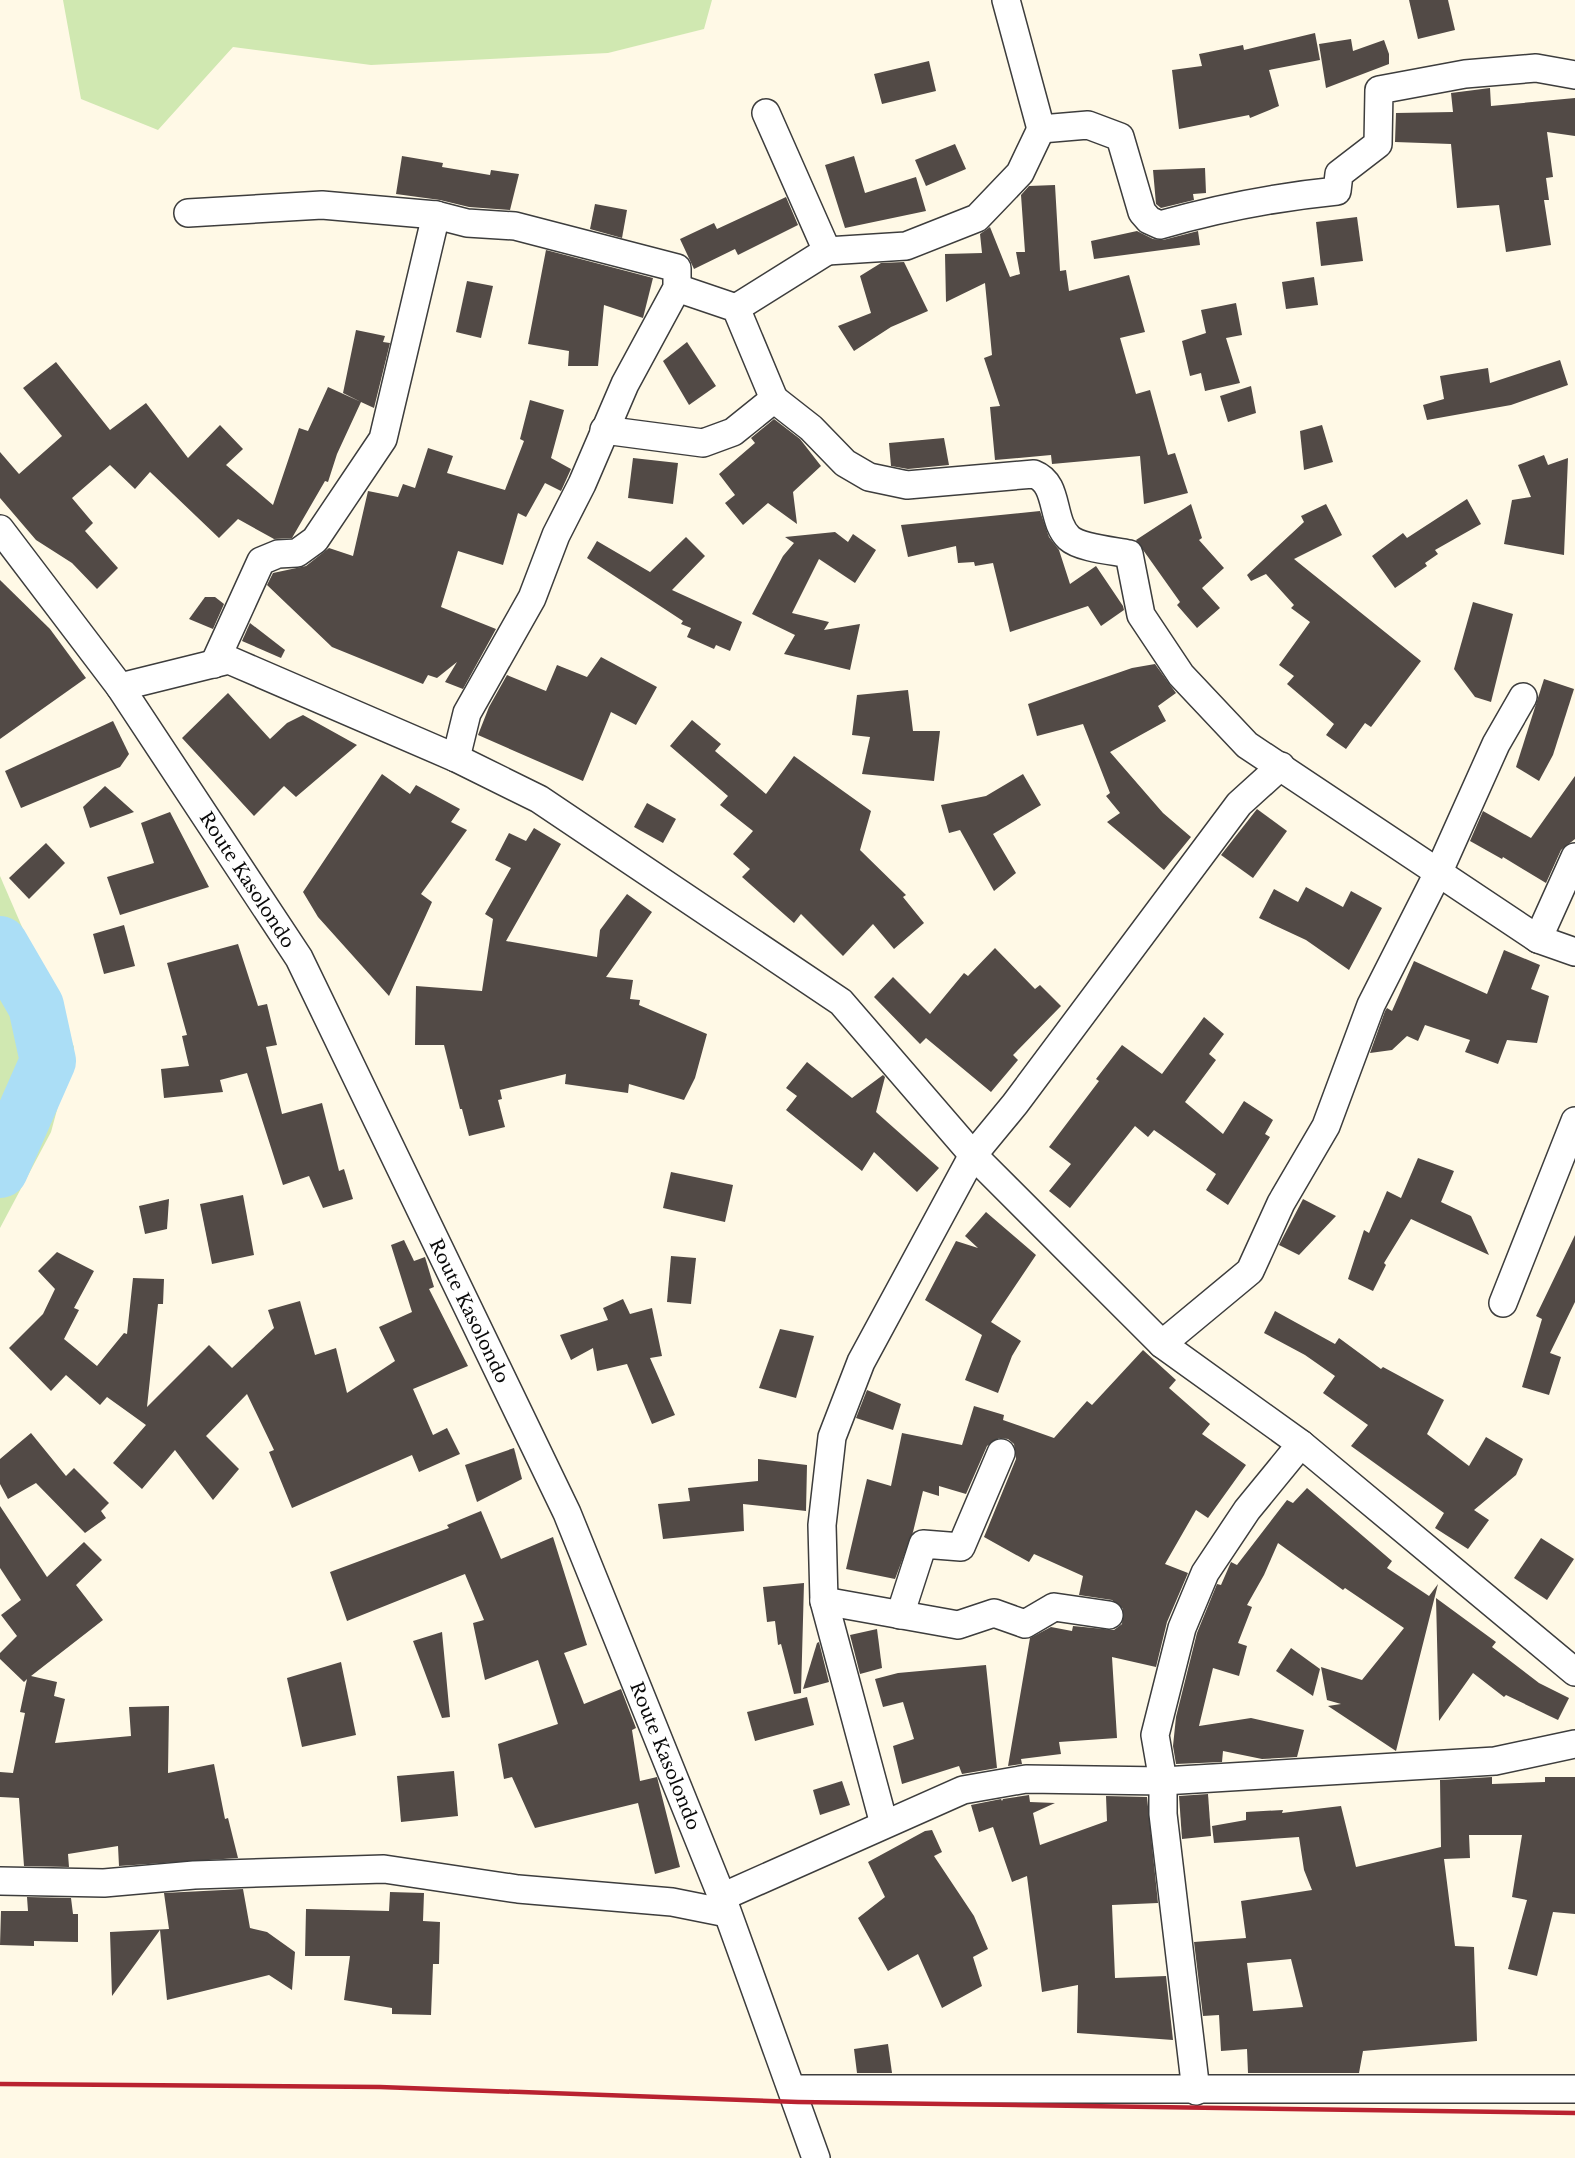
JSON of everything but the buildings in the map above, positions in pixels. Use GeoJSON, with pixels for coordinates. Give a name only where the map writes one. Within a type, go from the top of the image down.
{"type":"FeatureCollection","features":[{"type":"Feature","properties":{"kind":"street"},"geometry":{"type":"LineString","coordinates":[[736,308],[827,251],[906,246],[977,218],[1020,173],[1041,129],[1006,0]]}},
{"type":"Feature","properties":{"kind":"street"},"geometry":{"type":"LineString","coordinates":[[1041,129],[1088,125],[1120,137],[1142,212],[1149,220],[1160,225],[1214,209],[1270,198],[1337,191],[1339,174],[1378,144],[1379,90],[1465,74],[1536,68],[1575,75]]}},
{"type":"Feature","properties":{"kind":"street"},"geometry":{"type":"LineString","coordinates":[[766,113],[827,251]]}},
{"type":"Feature","properties":{"kind":"street"},"geometry":{"type":"LineString","coordinates":[[189,213],[322,205],[436,215],[467,223],[515,226],[677,268],[677,288],[656,322],[604,430],[582,484],[556,535],[532,598],[467,713],[456,758]]}},
{"type":"Feature","properties":{"kind":"street"},"geometry":{"type":"LineString","coordinates":[[214,664],[261,561],[279,554],[297,553],[315,540],[383,439],[436,215]]}},
{"type":"Feature","properties":{"kind":"street"},"geometry":{"type":"LineString","coordinates":[[677,288],[736,308],[774,399],[812,428],[845,463],[869,477],[907,484],[1034,474],[1048,482],[1061,524],[1068,537],[1077,543],[1129,554],[1141,615],[1180,675],[1247,745],[1538,939],[1575,952]]}},
{"type":"Feature","properties":{"kind":"street"},"geometry":{"type":"LineString","coordinates":[[604,430],[703,443],[733,432],[774,399]]}},
{"type":"Feature","properties":{"kind":"street","name":"Route Kasolondo"},"geometry":{"type":"LineString","coordinates":[[0,529],[120,687],[299,958],[567,1513],[725,1905],[816,2158]]}},
{"type":"Feature","properties":{"kind":"street"},"geometry":{"type":"LineString","coordinates":[[120,687],[229,660],[456,758],[539,799],[841,1002],[973,1155],[1162,1344],[1301,1444],[1575,1672]]}},
{"type":"Feature","properties":{"kind":"street"},"geometry":{"type":"LineString","coordinates":[[1162,1344],[1250,1271],[1281,1203],[1326,1126],[1371,1005],[1439,871],[1496,744],[1523,697]]}},
{"type":"Feature","properties":{"kind":"street"},"geometry":{"type":"LineString","coordinates":[[884,1824],[824,1601],[822,1525],[832,1437],[861,1362],[973,1155],[1022,1095],[1239,804],[1281,766]]}},
{"type":"Feature","properties":{"kind":"street"},"geometry":{"type":"LineString","coordinates":[[1538,939],[1575,857]]}},
{"type":"Feature","properties":{"kind":"street"},"geometry":{"type":"LineString","coordinates":[[1503,1304],[1575,1121]]}},
{"type":"Feature","properties":{"kind":"street"},"geometry":{"type":"LineString","coordinates":[[1196,2091],[1163,1814],[1164,1781],[1155,1735],[1182,1628],[1205,1573],[1247,1510],[1301,1444]]}},
{"type":"Feature","properties":{"kind":"street"},"geometry":{"type":"LineString","coordinates":[[900,1615],[923,1544],[961,1547],[1001,1454]]}},
{"type":"Feature","properties":{"kind":"street"},"geometry":{"type":"LineString","coordinates":[[824,1601],[958,1625],[994,1613],[1025,1624],[1054,1607],[1109,1614]]}},
{"type":"Feature","properties":{"kind":"street"},"geometry":{"type":"LineString","coordinates":[[0,1881],[104,1883],[194,1875],[384,1869],[518,1889],[725,1905],[884,1824],[963,1790],[1026,1779],[1164,1781],[1495,1761],[1575,1744]]}},
{"type":"Feature","properties":{"kind":"street"},"geometry":{"type":"LineString","coordinates":[[793,2090],[1575,2089]]}},
{"type":"Feature","properties":{"kind":"green space"},"geometry":{"type":"Polygon","coordinates":[[[63,0],[712,0],[704,29],[608,53],[371,65],[233,47],[158,130],[81,99],[63,0]]]}},
{"type":"Feature","properties":{"kind":"green space"},"geometry":{"type":"Polygon","coordinates":[[[0,876],[74,1047],[51,1132],[0,1228],[0,876]]]}},
{"type":"Feature","properties":{"kind":"waterway"},"geometry":{"type":"LineString","coordinates":[[0,944],[36,1006],[48,1061],[0,1170]]}},
{"type":"Feature","properties":{"kind":"railway"},"geometry":{"type":"LineString","coordinates":[[0,2084],[380,2087],[798,2102],[1575,2113]]}}]}
